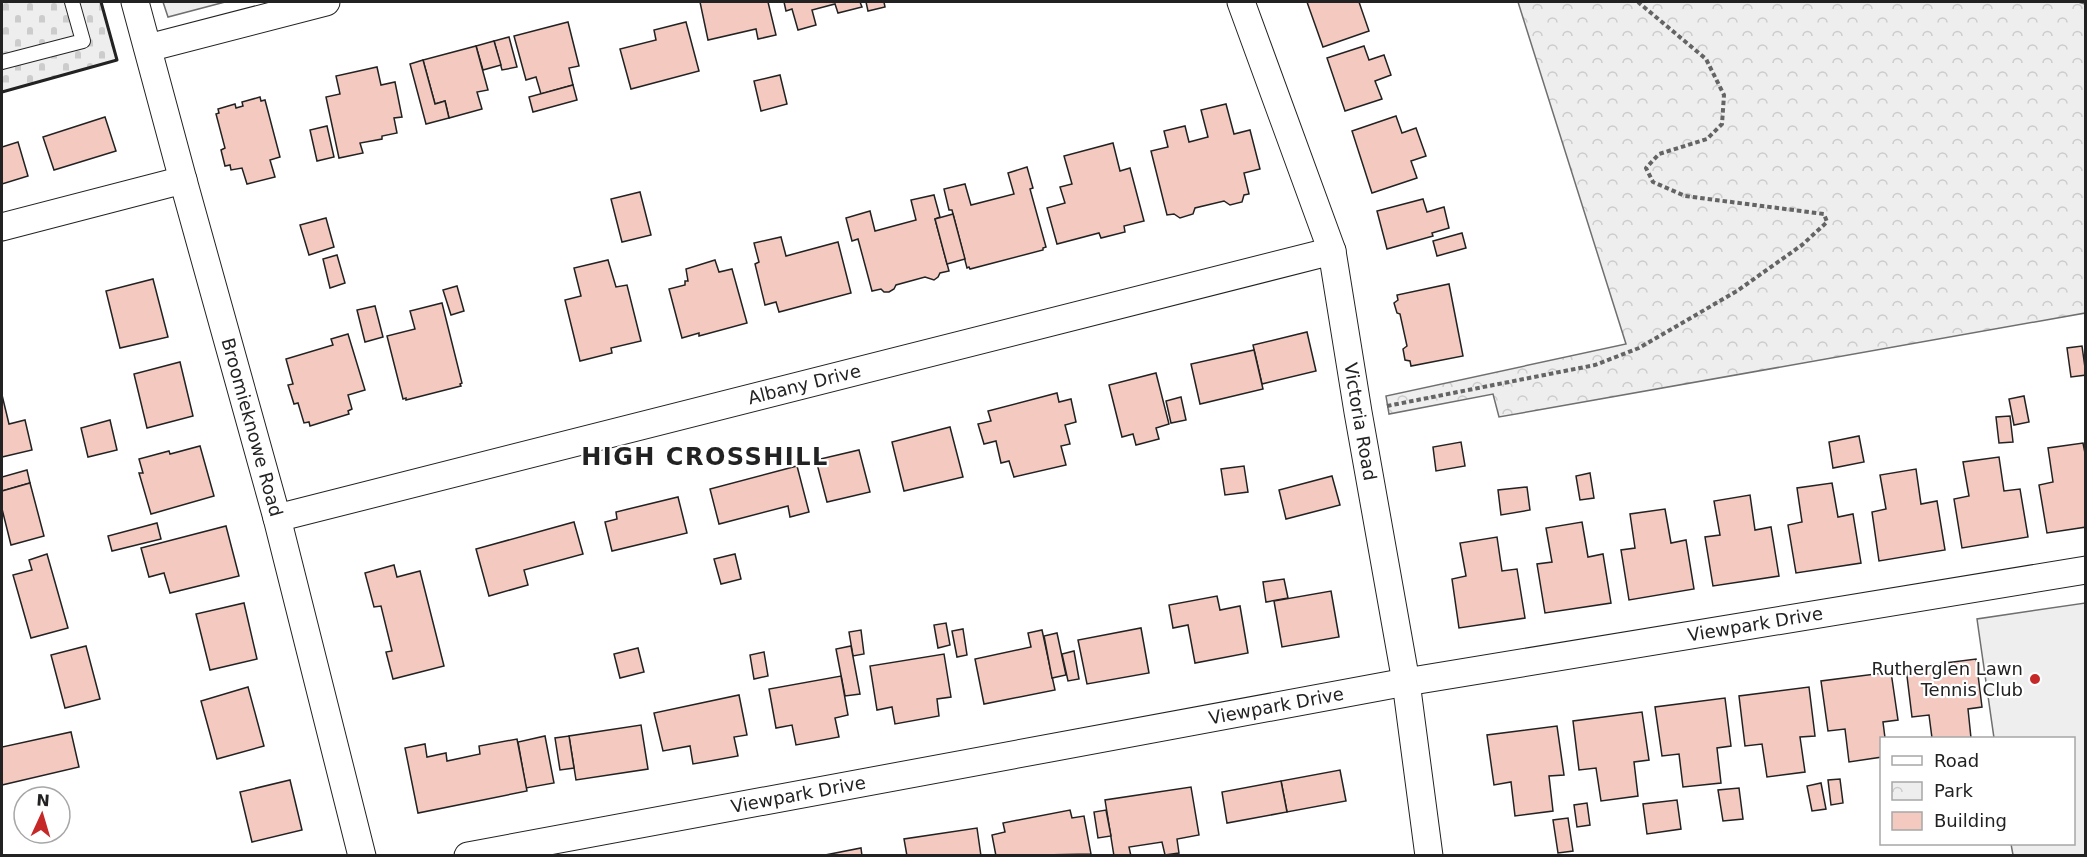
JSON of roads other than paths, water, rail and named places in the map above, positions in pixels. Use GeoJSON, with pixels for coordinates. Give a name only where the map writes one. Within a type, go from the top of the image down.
{"type":"FeatureCollection","features":[{"type":"Feature","properties":{"kind":"street","name":"Broomieknowe Road"},"geometry":{"type":"LineString","coordinates":[[135,2],[278,518],[362,855]]}},
{"type":"Feature","properties":{"kind":"street"},"geometry":{"type":"LineString","coordinates":[[148,48],[326,2]]}},
{"type":"Feature","properties":{"kind":"street","name":"Victoria Road"},"geometry":{"type":"LineString","coordinates":[[1241,2],[1332,251],[1406,682],[1429,855]]}},
{"type":"Feature","properties":{"kind":"street"},"geometry":{"type":"LineString","coordinates":[[2,227],[183,180]]}},
{"type":"Feature","properties":{"kind":"street","name":"Albany Drive"},"geometry":{"type":"LineString","coordinates":[[278,518],[1332,251]]}},
{"type":"Feature","properties":{"kind":"street","name":"Viewpark Drive"},"geometry":{"type":"LineString","coordinates":[[468,855],[1406,682],[2085,570]]}},
{"type":"Feature","properties":{"kind":"lane"},"geometry":{"type":"LineString","coordinates":[[2,62],[83,41],[72,2]]}},
{"type":"Feature","properties":{"kind":"place","name":"Rutherglen Lawn Tennis Club"},"geometry":{"type":"Point","coordinates":[2035,679]}},
{"type":"Feature","properties":{"kind":"district","name":"HIGH CROSSHILL"},"geometry":{"type":"Point","coordinates":[705,457]}}]}
